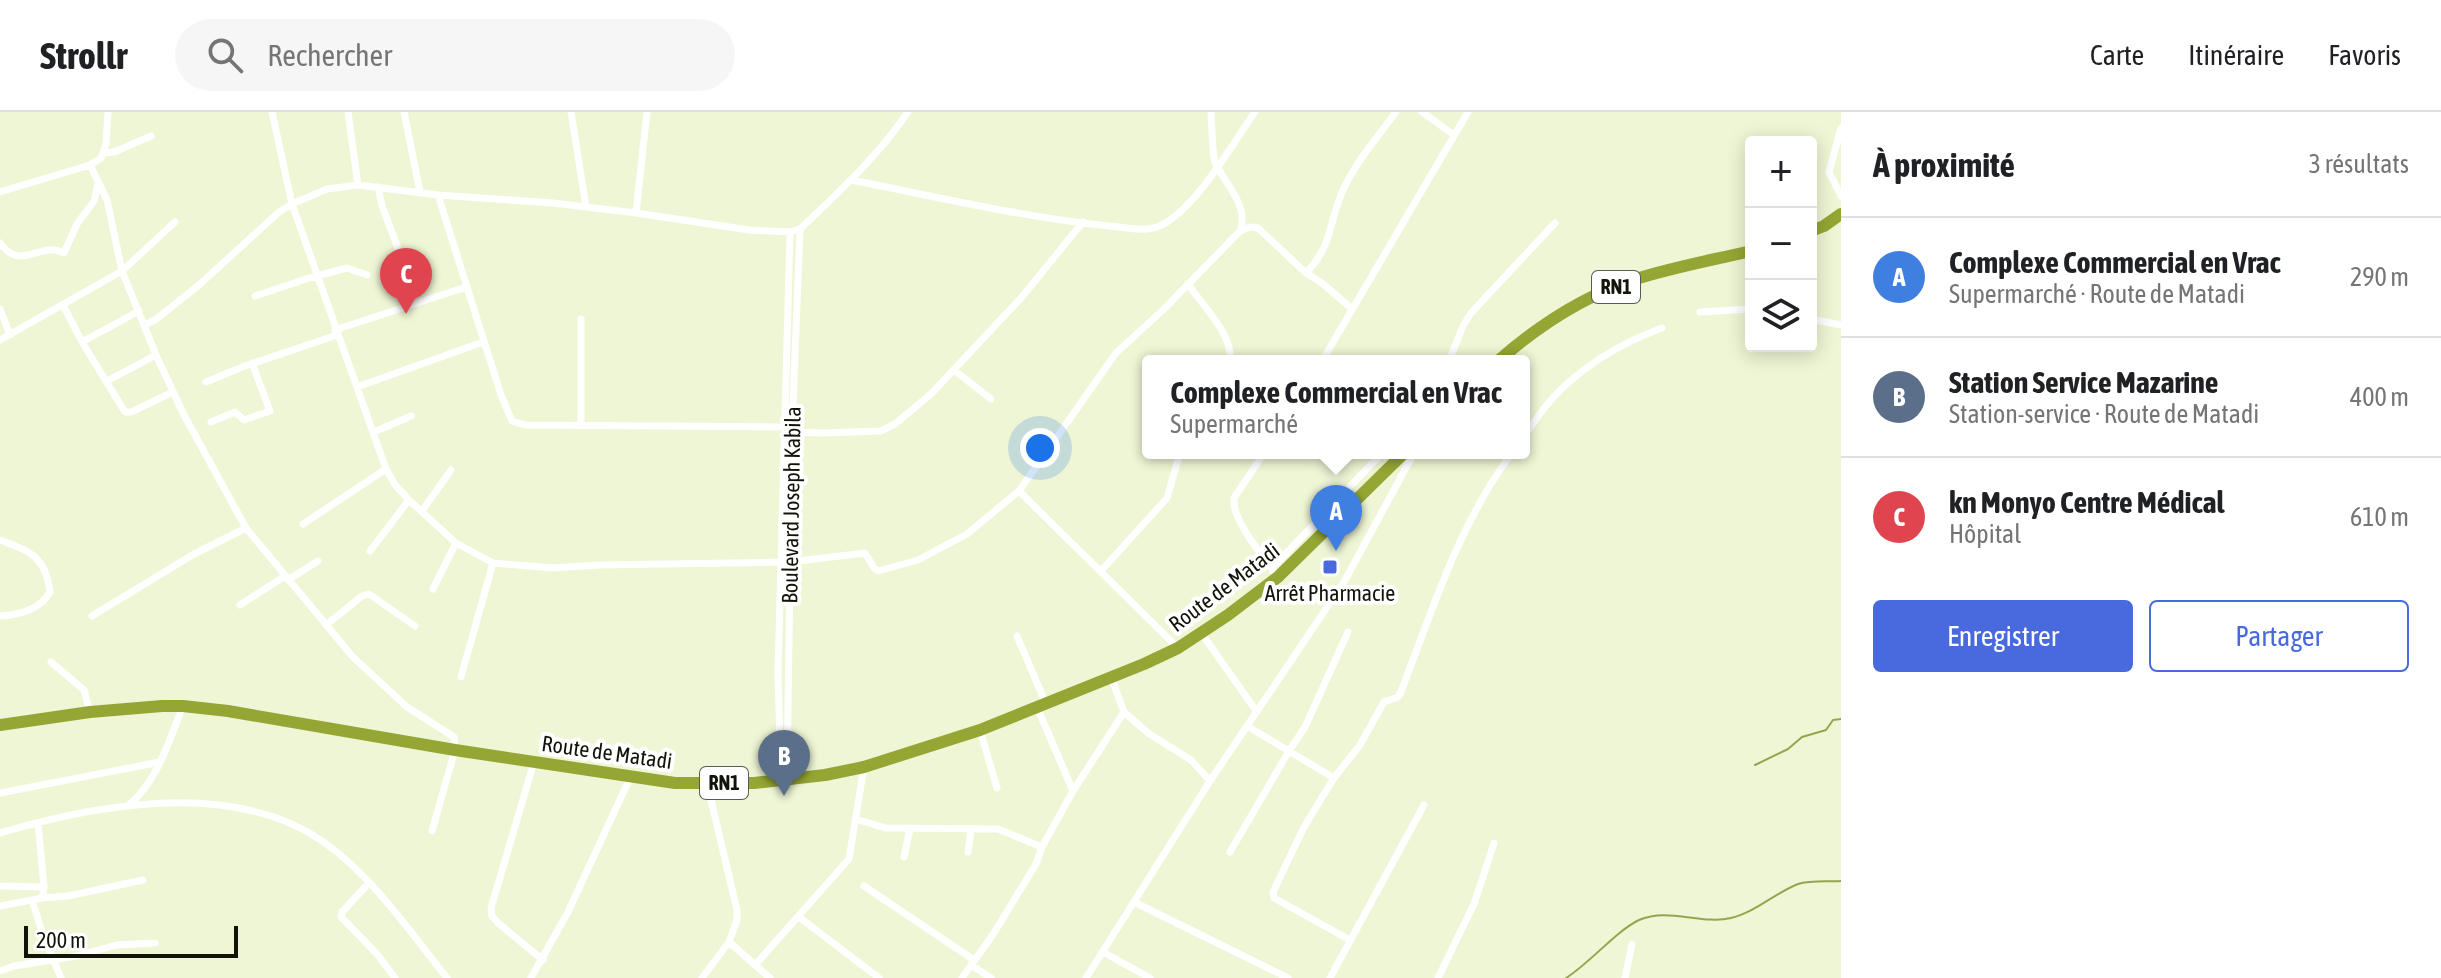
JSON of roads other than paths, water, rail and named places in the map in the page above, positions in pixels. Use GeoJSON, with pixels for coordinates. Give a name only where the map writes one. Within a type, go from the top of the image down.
{"type":"FeatureCollection","features":[{"type":"Feature","properties":{"kind":"highway"},"geometry":{"type":"LineString","coordinates":[[1817,229],[1841,214]]}},
{"type":"Feature","properties":{"kind":"highway","name":"RN1"},"geometry":{"type":"LineString","coordinates":[[1506,355],[1554,319],[1605,292],[1664,271],[1745,252]]}},
{"type":"Feature","properties":{"kind":"highway","name":"Route de Matadi"},"geometry":{"type":"LineString","coordinates":[[0,725],[90,712],[183,706],[675,783],[784,781],[864,767],[980,730],[1178,648],[1202,634],[1275,572],[1397,459]]}},
{"type":"Feature","properties":{"kind":"street"},"geometry":{"type":"LineString","coordinates":[[0,192],[90,165],[101,158],[108,112]]}},
{"type":"Feature","properties":{"kind":"street"},"geometry":{"type":"LineString","coordinates":[[272,112],[292,204],[386,469],[409,500],[456,543],[493,563],[553,568],[785,562],[865,553],[878,571],[918,560],[967,534],[1019,491],[1116,353],[1240,231],[1243,225],[1237,199],[1215,162],[1211,112]]}},
{"type":"Feature","properties":{"kind":"street"},"geometry":{"type":"LineString","coordinates":[[348,112],[358,185]]}},
{"type":"Feature","properties":{"kind":"street"},"geometry":{"type":"LineString","coordinates":[[404,112],[420,192]]}},
{"type":"Feature","properties":{"kind":"street"},"geometry":{"type":"LineString","coordinates":[[571,112],[586,207]]}},
{"type":"Feature","properties":{"kind":"street"},"geometry":{"type":"LineString","coordinates":[[636,213],[647,112]]}},
{"type":"Feature","properties":{"kind":"street"},"geometry":{"type":"LineString","coordinates":[[144,325],[155,320],[199,285],[292,204],[335,187],[358,185],[586,207],[749,230],[790,232],[800,229],[851,180],[889,139],[908,112]]}},
{"type":"Feature","properties":{"kind":"street"},"geometry":{"type":"LineString","coordinates":[[851,180],[998,209],[1140,229],[1157,227],[1177,215],[1219,166],[1255,112]]}},
{"type":"Feature","properties":{"kind":"street"},"geometry":{"type":"LineString","coordinates":[[1306,273],[1318,261],[1329,241],[1341,194],[1396,112]]}},
{"type":"Feature","properties":{"kind":"street"},"geometry":{"type":"LineString","coordinates":[[1422,112],[1454,135]]}},
{"type":"Feature","properties":{"kind":"street"},"geometry":{"type":"LineString","coordinates":[[1325,355],[1468,112]]}},
{"type":"Feature","properties":{"kind":"street"},"geometry":{"type":"LineString","coordinates":[[1841,128],[1829,172],[1841,196]]}},
{"type":"Feature","properties":{"kind":"street"},"geometry":{"type":"LineString","coordinates":[[104,153],[114,152],[151,136]]}},
{"type":"Feature","properties":{"kind":"street"},"geometry":{"type":"LineString","coordinates":[[90,165],[107,200],[122,271],[156,355],[246,528],[353,657],[407,707],[454,737],[455,750],[432,831]]}},
{"type":"Feature","properties":{"kind":"street"},"geometry":{"type":"LineString","coordinates":[[0,243],[17,257],[52,248],[64,253],[77,224],[94,201],[98,184]]}},
{"type":"Feature","properties":{"kind":"street"},"geometry":{"type":"LineString","coordinates":[[378,187],[404,264]]}},
{"type":"Feature","properties":{"kind":"street"},"geometry":{"type":"LineString","coordinates":[[438,195],[483,342],[512,421],[525,425],[784,427],[792,432],[881,431],[895,424],[931,394],[1021,298],[1083,222]]}},
{"type":"Feature","properties":{"kind":"street"},"geometry":{"type":"LineString","coordinates":[[0,340],[122,271],[175,222]]}},
{"type":"Feature","properties":{"kind":"street"},"geometry":{"type":"LineString","coordinates":[[1451,355],[1471,313],[1555,223]]}},
{"type":"Feature","properties":{"kind":"street"},"geometry":{"type":"LineString","coordinates":[[1240,231],[1258,228],[1306,273],[1352,309]]}},
{"type":"Feature","properties":{"kind":"street","name":"Boulevard Joseph Kabila"},"geometry":{"type":"LineString","coordinates":[[785,562],[800,229]]}},
{"type":"Feature","properties":{"kind":"street","name":"Boulevard Joseph Kabila"},"geometry":{"type":"LineString","coordinates":[[784,781],[784,427],[790,232]]}},
{"type":"Feature","properties":{"kind":"street"},"geometry":{"type":"LineString","coordinates":[[255,296],[347,268],[367,275]]}},
{"type":"Feature","properties":{"kind":"street"},"geometry":{"type":"LineString","coordinates":[[1188,284],[1214,318],[1231,355]]}},
{"type":"Feature","properties":{"kind":"street"},"geometry":{"type":"LineString","coordinates":[[206,382],[466,287]]}},
{"type":"Feature","properties":{"kind":"street"},"geometry":{"type":"LineString","coordinates":[[63,305],[82,342],[127,413],[173,392]]}},
{"type":"Feature","properties":{"kind":"street"},"geometry":{"type":"LineString","coordinates":[[0,309],[10,335]]}},
{"type":"Feature","properties":{"kind":"street"},"geometry":{"type":"LineString","coordinates":[[1700,312],[1745,309]]}},
{"type":"Feature","properties":{"kind":"street"},"geometry":{"type":"LineString","coordinates":[[82,342],[139,311]]}},
{"type":"Feature","properties":{"kind":"street"},"geometry":{"type":"LineString","coordinates":[[581,319],[581,425]]}},
{"type":"Feature","properties":{"kind":"street"},"geometry":{"type":"LineString","coordinates":[[1817,320],[1841,325]]}},
{"type":"Feature","properties":{"kind":"street"},"geometry":{"type":"LineString","coordinates":[[1530,428],[1551,399],[1586,367],[1662,328]]}},
{"type":"Feature","properties":{"kind":"street"},"geometry":{"type":"LineString","coordinates":[[357,387],[483,342]]}},
{"type":"Feature","properties":{"kind":"street"},"geometry":{"type":"LineString","coordinates":[[107,381],[156,355]]}},
{"type":"Feature","properties":{"kind":"street"},"geometry":{"type":"LineString","coordinates":[[211,422],[235,412],[244,420],[270,411],[252,363]]}},
{"type":"Feature","properties":{"kind":"street"},"geometry":{"type":"LineString","coordinates":[[954,370],[991,399]]}},
{"type":"Feature","properties":{"kind":"street"},"geometry":{"type":"LineString","coordinates":[[374,432],[411,416]]}},
{"type":"Feature","properties":{"kind":"street"},"geometry":{"type":"LineString","coordinates":[[1101,571],[1167,498],[1178,459]]}},
{"type":"Feature","properties":{"kind":"street"},"geometry":{"type":"LineString","coordinates":[[1260,459],[1234,498],[1233,505],[1248,534],[1275,572],[1377,459]]}},
{"type":"Feature","properties":{"kind":"street"},"geometry":{"type":"LineString","coordinates":[[1086,978],[1210,781],[1344,582],[1411,459]]}},
{"type":"Feature","properties":{"kind":"street"},"geometry":{"type":"LineString","coordinates":[[1350,940],[1273,896],[1304,827],[1334,778],[1360,745],[1384,702],[1400,694],[1451,559],[1507,459]]}},
{"type":"Feature","properties":{"kind":"street"},"geometry":{"type":"LineString","coordinates":[[303,524],[386,469]]}},
{"type":"Feature","properties":{"kind":"street"},"geometry":{"type":"LineString","coordinates":[[422,511],[451,470]]}},
{"type":"Feature","properties":{"kind":"street"},"geometry":{"type":"LineString","coordinates":[[1019,491],[1178,648]]}},
{"type":"Feature","properties":{"kind":"street"},"geometry":{"type":"LineString","coordinates":[[370,551],[409,500]]}},
{"type":"Feature","properties":{"kind":"street"},"geometry":{"type":"LineString","coordinates":[[92,616],[194,554],[246,528]]}},
{"type":"Feature","properties":{"kind":"street"},"geometry":{"type":"LineString","coordinates":[[0,540],[36,557],[45,571],[50,592],[31,610],[0,616]]}},
{"type":"Feature","properties":{"kind":"street"},"geometry":{"type":"LineString","coordinates":[[433,589],[456,543]]}},
{"type":"Feature","properties":{"kind":"street"},"geometry":{"type":"LineString","coordinates":[[240,605],[318,561]]}},
{"type":"Feature","properties":{"kind":"street"},"geometry":{"type":"LineString","coordinates":[[461,677],[493,563]]}},
{"type":"Feature","properties":{"kind":"street"},"geometry":{"type":"LineString","coordinates":[[326,625],[362,596],[369,594],[415,626]]}},
{"type":"Feature","properties":{"kind":"street"},"geometry":{"type":"LineString","coordinates":[[1230,852],[1305,727],[1348,632]]}},
{"type":"Feature","properties":{"kind":"street"},"geometry":{"type":"LineString","coordinates":[[1202,634],[1257,712]]}},
{"type":"Feature","properties":{"kind":"street"},"geometry":{"type":"LineString","coordinates":[[1017,636],[1073,791]]}},
{"type":"Feature","properties":{"kind":"street"},"geometry":{"type":"LineString","coordinates":[[51,662],[84,690],[90,712]]}},
{"type":"Feature","properties":{"kind":"street"},"geometry":{"type":"LineString","coordinates":[[1111,677],[1124,712],[1148,733],[1191,760],[1210,781]]}},
{"type":"Feature","properties":{"kind":"street"},"geometry":{"type":"LineString","coordinates":[[127,807],[146,787],[160,762],[183,706]]}},
{"type":"Feature","properties":{"kind":"street"},"geometry":{"type":"LineString","coordinates":[[962,978],[1036,864],[1073,791],[1124,712]]}},
{"type":"Feature","properties":{"kind":"street"},"geometry":{"type":"LineString","coordinates":[[1247,726],[1334,778]]}},
{"type":"Feature","properties":{"kind":"street"},"geometry":{"type":"LineString","coordinates":[[980,730],[997,788]]}},
{"type":"Feature","properties":{"kind":"street"},"geometry":{"type":"LineString","coordinates":[[0,793],[160,762]]}},
{"type":"Feature","properties":{"kind":"street"},"geometry":{"type":"LineString","coordinates":[[534,762],[491,908],[492,916],[498,923],[543,960]]}},
{"type":"Feature","properties":{"kind":"street"},"geometry":{"type":"LineString","coordinates":[[755,965],[846,864],[851,854],[864,767]]}},
{"type":"Feature","properties":{"kind":"street"},"geometry":{"type":"LineString","coordinates":[[531,978],[605,836],[630,778]]}},
{"type":"Feature","properties":{"kind":"street"},"geometry":{"type":"LineString","coordinates":[[702,978],[729,942],[737,920],[707,783]]}},
{"type":"Feature","properties":{"kind":"street"},"geometry":{"type":"LineString","coordinates":[[0,833],[91,811],[181,803],[233,807],[275,818],[305,830],[356,869],[447,978]]}},
{"type":"Feature","properties":{"kind":"street"},"geometry":{"type":"LineString","coordinates":[[1330,978],[1424,805]]}},
{"type":"Feature","properties":{"kind":"street"},"geometry":{"type":"LineString","coordinates":[[855,819],[886,828],[998,829],[1042,847]]}},
{"type":"Feature","properties":{"kind":"street"},"geometry":{"type":"LineString","coordinates":[[38,823],[44,887],[42,898]]}},
{"type":"Feature","properties":{"kind":"street"},"geometry":{"type":"LineString","coordinates":[[904,857],[910,829]]}},
{"type":"Feature","properties":{"kind":"street"},"geometry":{"type":"LineString","coordinates":[[968,852],[971,830]]}},
{"type":"Feature","properties":{"kind":"street"},"geometry":{"type":"LineString","coordinates":[[1438,978],[1484,880],[1494,843]]}},
{"type":"Feature","properties":{"kind":"street"},"geometry":{"type":"LineString","coordinates":[[0,906],[143,880]]}},
{"type":"Feature","properties":{"kind":"street"},"geometry":{"type":"LineString","coordinates":[[368,884],[341,917],[377,954],[395,978]]}},
{"type":"Feature","properties":{"kind":"street"},"geometry":{"type":"LineString","coordinates":[[0,886],[44,887]]}},
{"type":"Feature","properties":{"kind":"street"},"geometry":{"type":"LineString","coordinates":[[864,886],[991,978]]}},
{"type":"Feature","properties":{"kind":"street"},"geometry":{"type":"LineString","coordinates":[[32,900],[61,978]]}},
{"type":"Feature","properties":{"kind":"street"},"geometry":{"type":"LineString","coordinates":[[1134,902],[1288,978]]}},
{"type":"Feature","properties":{"kind":"street"},"geometry":{"type":"LineString","coordinates":[[799,917],[879,978]]}},
{"type":"Feature","properties":{"kind":"street"},"geometry":{"type":"LineString","coordinates":[[729,942],[770,978]]}},
{"type":"Feature","properties":{"kind":"street"},"geometry":{"type":"LineString","coordinates":[[0,971],[126,944],[155,943]]}},
{"type":"Feature","properties":{"kind":"street"},"geometry":{"type":"LineString","coordinates":[[1625,978],[1632,944]]}},
{"type":"Feature","properties":{"kind":"street"},"geometry":{"type":"LineString","coordinates":[[1103,952],[1150,978]]}},
{"type":"Feature","properties":{"kind":"waterway"},"geometry":{"type":"LineString","coordinates":[[1755,765],[1788,749],[1802,737],[1826,730],[1833,720],[1841,719]]}},
{"type":"Feature","properties":{"kind":"waterway"},"geometry":{"type":"LineString","coordinates":[[1566,978],[1621,932],[1650,916],[1731,918],[1798,884],[1841,881]]}},
{"type":"Feature","properties":{"kind":"place","name":"kn Monyo Centre Médical"},"geometry":{"type":"Point","coordinates":[406,314]}},
{"type":"Feature","properties":{"kind":"place","name":"Complexe Commercial en Vrac"},"geometry":{"type":"Point","coordinates":[1336,551]}},
{"type":"Feature","properties":{"kind":"place","name":"Arrêt Pharmacie"},"geometry":{"type":"Point","coordinates":[1330,567]}},
{"type":"Feature","properties":{"kind":"place","name":"Station Service Mazarine"},"geometry":{"type":"Point","coordinates":[784,796]}}]}
